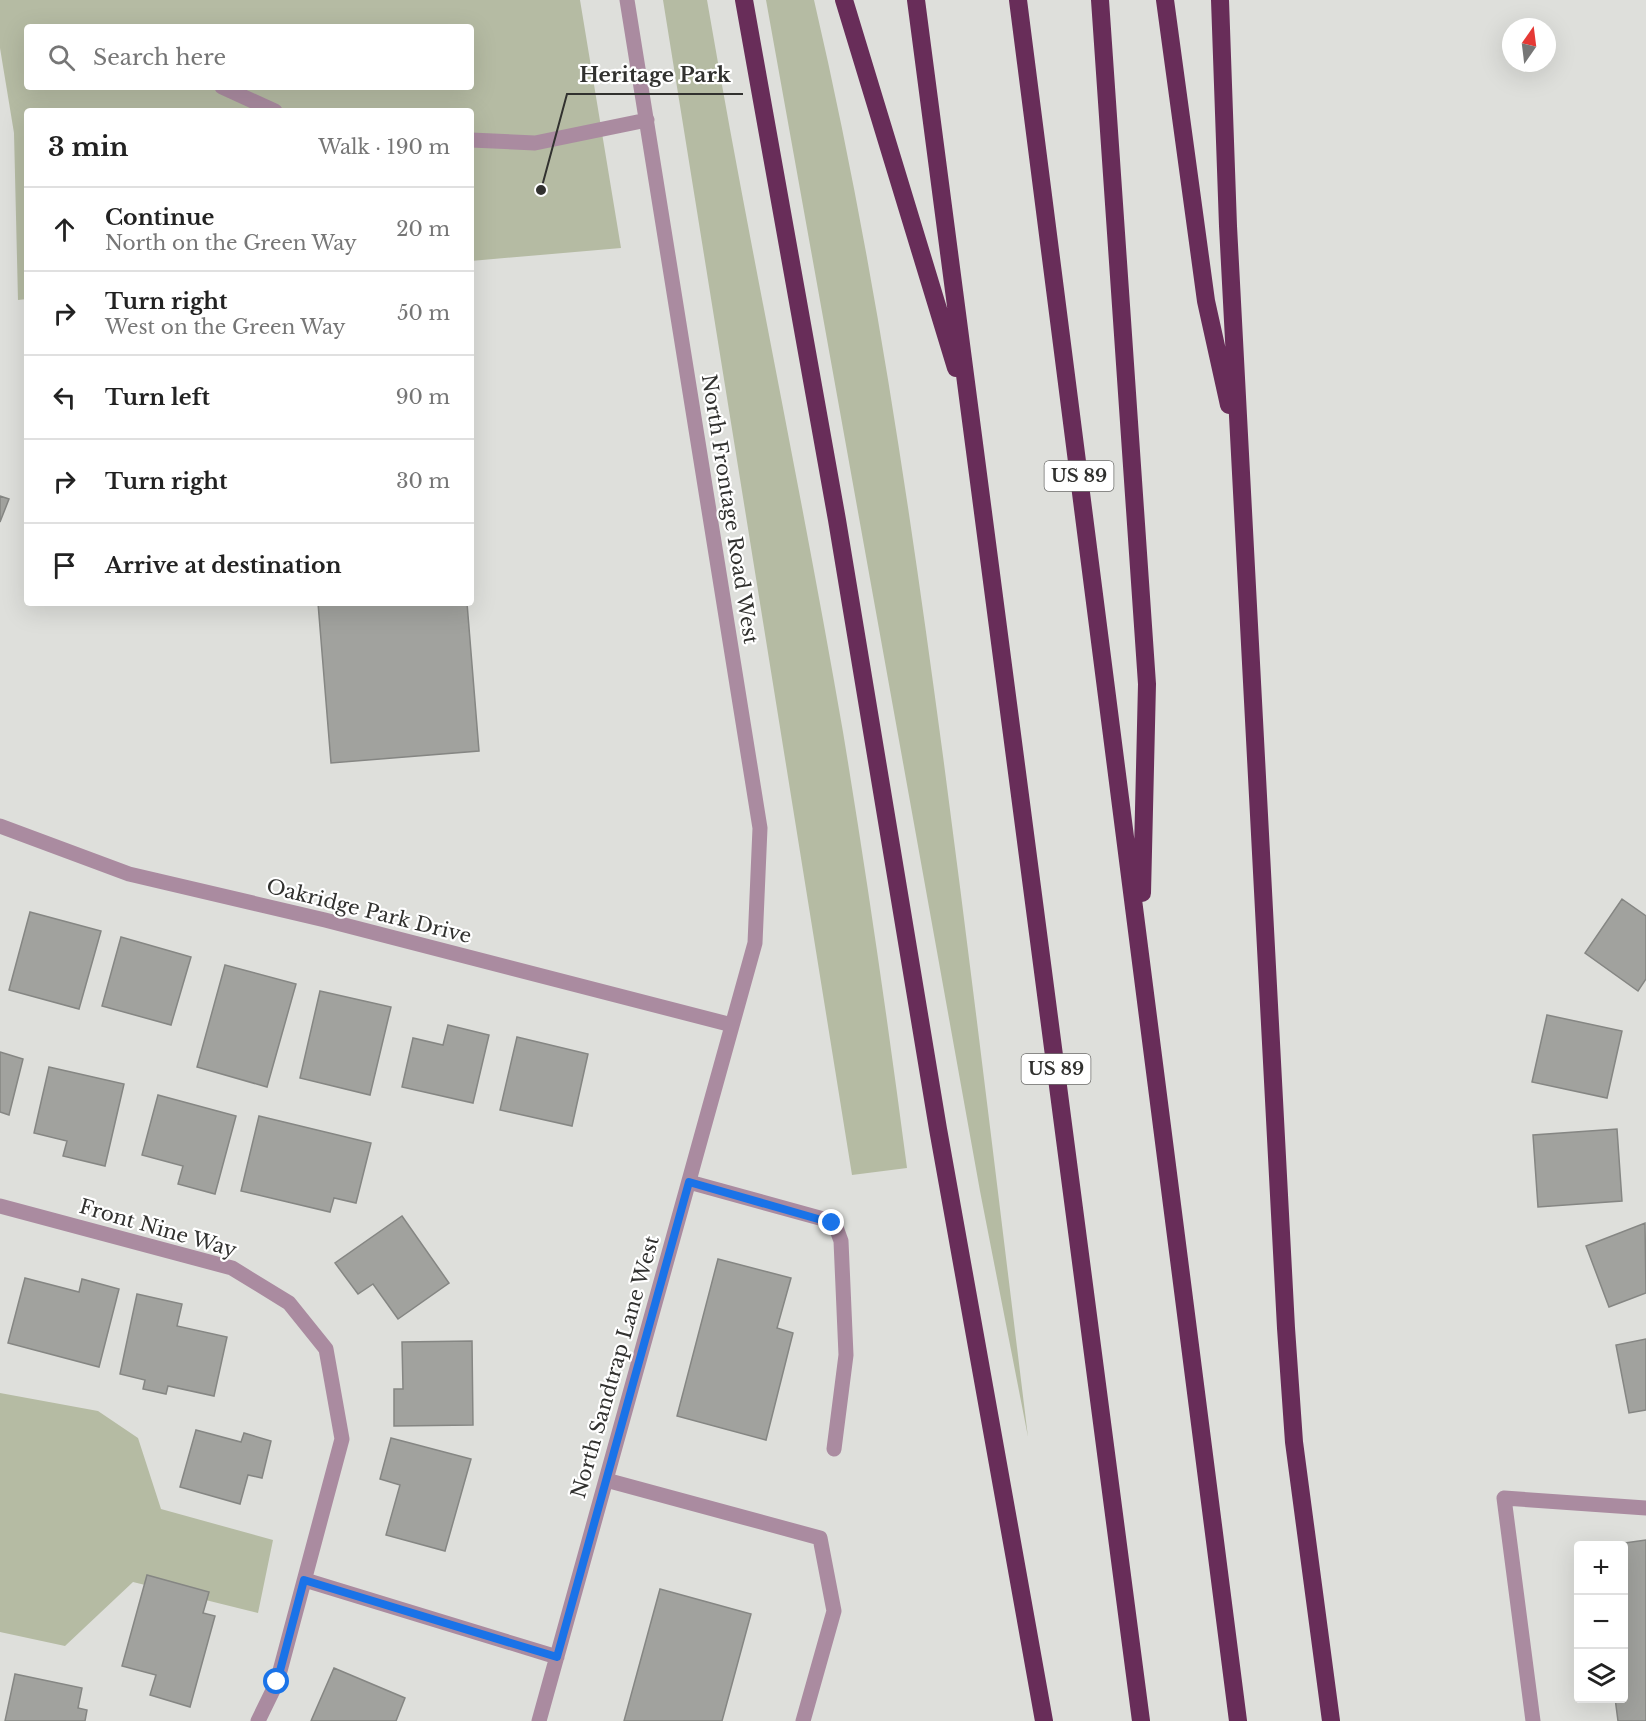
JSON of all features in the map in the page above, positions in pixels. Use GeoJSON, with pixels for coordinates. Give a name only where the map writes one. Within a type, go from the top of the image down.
{"type":"FeatureCollection","features":[{"type":"Feature","properties":{"kind":"highway"},"geometry":{"type":"LineString","coordinates":[[744,0],[837,519],[940,1140],[1044,1721]]}},
{"type":"Feature","properties":{"kind":"highway"},"geometry":{"type":"LineString","coordinates":[[844,0],[971,418]]}},
{"type":"Feature","properties":{"kind":"highway","name":"US 89"},"geometry":{"type":"LineString","coordinates":[[916,0],[1142,1721]]}},
{"type":"Feature","properties":{"kind":"highway","name":"US 89"},"geometry":{"type":"LineString","coordinates":[[1018,0],[1238,1721]]}},
{"type":"Feature","properties":{"kind":"highway"},"geometry":{"type":"LineString","coordinates":[[1100,0],[1147,684],[1140,952]]}},
{"type":"Feature","properties":{"kind":"highway"},"geometry":{"type":"LineString","coordinates":[[1165,0],[1206,301],[1240,454]]}},
{"type":"Feature","properties":{"kind":"highway"},"geometry":{"type":"LineString","coordinates":[[1220,0],[1240,454],[1288,1362],[1296,1453],[1330,1721]]}},
{"type":"Feature","properties":{"kind":"street","name":"North Frontage Road West"},"geometry":{"type":"LineString","coordinates":[[627,0],[760,828],[755,943],[732,1025]]}},
{"type":"Feature","properties":{"kind":"street"},"geometry":{"type":"LineString","coordinates":[[229,90],[268,108]]}},
{"type":"Feature","properties":{"kind":"street"},"geometry":{"type":"LineString","coordinates":[[474,140],[536,143],[647,120]]}},
{"type":"Feature","properties":{"kind":"street","name":"Oakridge Park Drive"},"geometry":{"type":"LineString","coordinates":[[0,826],[129,874],[325,920],[732,1025]]}},
{"type":"Feature","properties":{"kind":"street","name":"North Sandtrap Lane West"},"geometry":{"type":"LineString","coordinates":[[539,1721],[732,1025]]}},
{"type":"Feature","properties":{"kind":"street"},"geometry":{"type":"LineString","coordinates":[[689,1182],[827,1220],[837,1230],[841,1241],[846,1355],[834,1449]]}},
{"type":"Feature","properties":{"kind":"street","name":"Front Nine Way"},"geometry":{"type":"LineString","coordinates":[[0,1206],[232,1268],[288,1303],[327,1349],[342,1439],[277,1682],[258,1721]]}},
{"type":"Feature","properties":{"kind":"street"},"geometry":{"type":"LineString","coordinates":[[606,1480],[820,1538],[834,1611],[803,1721]]}},
{"type":"Feature","properties":{"kind":"street"},"geometry":{"type":"LineString","coordinates":[[1533,1721],[1504,1498],[1646,1508]]}},
{"type":"Feature","properties":{"kind":"street"},"geometry":{"type":"LineString","coordinates":[[304,1580],[557,1657]]}},
{"type":"Feature","properties":{"kind":"green space"},"geometry":{"type":"Polygon","coordinates":[[[0,0],[580,0],[621,248],[474,261],[474,108],[24,108],[24,299],[18,300],[14,133],[0,48],[0,0]]]}},
{"type":"Feature","properties":{"kind":"green space"},"geometry":{"type":"Polygon","coordinates":[[[663,0],[707,0],[843,732],[877,950],[907,1168],[852,1175],[663,0]]]}},
{"type":"Feature","properties":{"kind":"green space"},"geometry":{"type":"Polygon","coordinates":[[[766,0],[814,0],[854,188],[888,376],[917,566],[976,1011],[1028,1437],[980,1191],[766,0]]]}},
{"type":"Feature","properties":{"kind":"green space"},"geometry":{"type":"Polygon","coordinates":[[[0,1393],[98,1411],[138,1438],[161,1509],[273,1540],[258,1613],[133,1582],[65,1646],[0,1632],[0,1393]]]}},
{"type":"Feature","properties":{"kind":"building"},"geometry":{"type":"Polygon","coordinates":[[[0,496],[9,499],[0,522],[0,496]]]}},
{"type":"Feature","properties":{"kind":"building"},"geometry":{"type":"Polygon","coordinates":[[[318,606],[467,606],[479,751],[331,763],[318,606]]]}},
{"type":"Feature","properties":{"kind":"building"},"geometry":{"type":"Polygon","coordinates":[[[1622,899],[1646,916],[1646,979],[1638,991],[1585,953],[1622,899]]]}},
{"type":"Feature","properties":{"kind":"building"},"geometry":{"type":"Polygon","coordinates":[[[30,912],[101,931],[79,1009],[9,990],[30,912]]]}},
{"type":"Feature","properties":{"kind":"building"},"geometry":{"type":"Polygon","coordinates":[[[121,937],[191,957],[171,1025],[102,1006],[121,937]]]}},
{"type":"Feature","properties":{"kind":"building"},"geometry":{"type":"Polygon","coordinates":[[[225,965],[296,984],[267,1087],[197,1067],[225,965]]]}},
{"type":"Feature","properties":{"kind":"building"},"geometry":{"type":"Polygon","coordinates":[[[320,991],[391,1007],[370,1095],[300,1078],[320,991]]]}},
{"type":"Feature","properties":{"kind":"building"},"geometry":{"type":"Polygon","coordinates":[[[1547,1015],[1622,1031],[1607,1098],[1532,1082],[1547,1015]]]}},
{"type":"Feature","properties":{"kind":"building"},"geometry":{"type":"Polygon","coordinates":[[[448,1025],[489,1035],[473,1103],[402,1087],[413,1038],[443,1045],[448,1025]]]}},
{"type":"Feature","properties":{"kind":"building"},"geometry":{"type":"Polygon","coordinates":[[[517,1037],[588,1054],[572,1126],[500,1110],[517,1037]]]}},
{"type":"Feature","properties":{"kind":"building"},"geometry":{"type":"Polygon","coordinates":[[[0,1052],[23,1059],[9,1115],[0,1112],[0,1052]]]}},
{"type":"Feature","properties":{"kind":"building"},"geometry":{"type":"Polygon","coordinates":[[[49,1067],[124,1084],[105,1166],[63,1156],[67,1141],[34,1133],[49,1067]]]}},
{"type":"Feature","properties":{"kind":"building"},"geometry":{"type":"Polygon","coordinates":[[[158,1095],[236,1116],[215,1194],[178,1184],[183,1166],[142,1155],[158,1095]]]}},
{"type":"Feature","properties":{"kind":"building"},"geometry":{"type":"Polygon","coordinates":[[[259,1116],[371,1143],[356,1203],[334,1198],[330,1212],[241,1191],[259,1116]]]}},
{"type":"Feature","properties":{"kind":"building"},"geometry":{"type":"Polygon","coordinates":[[[1617,1129],[1622,1201],[1538,1207],[1533,1135],[1617,1129]]]}},
{"type":"Feature","properties":{"kind":"building"},"geometry":{"type":"Polygon","coordinates":[[[402,1216],[449,1283],[398,1319],[373,1284],[358,1294],[335,1263],[402,1216]]]}},
{"type":"Feature","properties":{"kind":"building"},"geometry":{"type":"Polygon","coordinates":[[[1645,1223],[1646,1293],[1609,1307],[1586,1246],[1645,1223]]]}},
{"type":"Feature","properties":{"kind":"building"},"geometry":{"type":"Polygon","coordinates":[[[718,1259],[791,1278],[777,1328],[793,1333],[766,1440],[677,1416],[718,1259]]]}},
{"type":"Feature","properties":{"kind":"building"},"geometry":{"type":"Polygon","coordinates":[[[25,1278],[79,1292],[82,1279],[119,1289],[99,1367],[8,1343],[25,1278]]]}},
{"type":"Feature","properties":{"kind":"building"},"geometry":{"type":"Polygon","coordinates":[[[137,1294],[182,1304],[177,1326],[227,1337],[214,1396],[168,1386],[166,1394],[143,1389],[145,1380],[120,1374],[137,1294]]]}},
{"type":"Feature","properties":{"kind":"building"},"geometry":{"type":"Polygon","coordinates":[[[1646,1339],[1646,1410],[1629,1413],[1616,1345],[1646,1339]]]}},
{"type":"Feature","properties":{"kind":"building"},"geometry":{"type":"Polygon","coordinates":[[[472,1341],[473,1425],[394,1426],[394,1389],[403,1389],[402,1342],[472,1341]]]}},
{"type":"Feature","properties":{"kind":"building"},"geometry":{"type":"Polygon","coordinates":[[[196,1430],[241,1442],[244,1433],[271,1441],[262,1478],[248,1475],[240,1504],[180,1487],[196,1430]]]}},
{"type":"Feature","properties":{"kind":"building"},"geometry":{"type":"Polygon","coordinates":[[[391,1438],[471,1459],[445,1551],[386,1535],[400,1485],[380,1479],[391,1438]]]}},
{"type":"Feature","properties":{"kind":"building"},"geometry":{"type":"Polygon","coordinates":[[[1646,1540],[1646,1721],[1618,1721],[1616,1703],[1628,1703],[1628,1543],[1646,1540]]]}},
{"type":"Feature","properties":{"kind":"building"},"geometry":{"type":"Polygon","coordinates":[[[147,1575],[209,1592],[203,1613],[215,1616],[190,1707],[150,1695],[156,1675],[122,1666],[147,1575]]]}},
{"type":"Feature","properties":{"kind":"building"},"geometry":{"type":"Polygon","coordinates":[[[660,1589],[751,1614],[722,1721],[624,1721],[660,1589]]]}},
{"type":"Feature","properties":{"kind":"building"},"geometry":{"type":"Polygon","coordinates":[[[334,1668],[405,1698],[396,1721],[311,1721],[334,1668]]]}},
{"type":"Feature","properties":{"kind":"building"},"geometry":{"type":"Polygon","coordinates":[[[15,1674],[82,1688],[78,1708],[87,1710],[85,1721],[5,1721],[15,1674]]]}},
{"type":"Feature","properties":{"kind":"place","name":"Heritage Park"},"geometry":{"type":"Point","coordinates":[541,190]}},
{"type":"Feature","properties":{"kind":"route"},"geometry":{"type":"LineString","coordinates":[[277,1682],[304,1580],[557,1657],[689,1182],[832,1223]]}}]}
